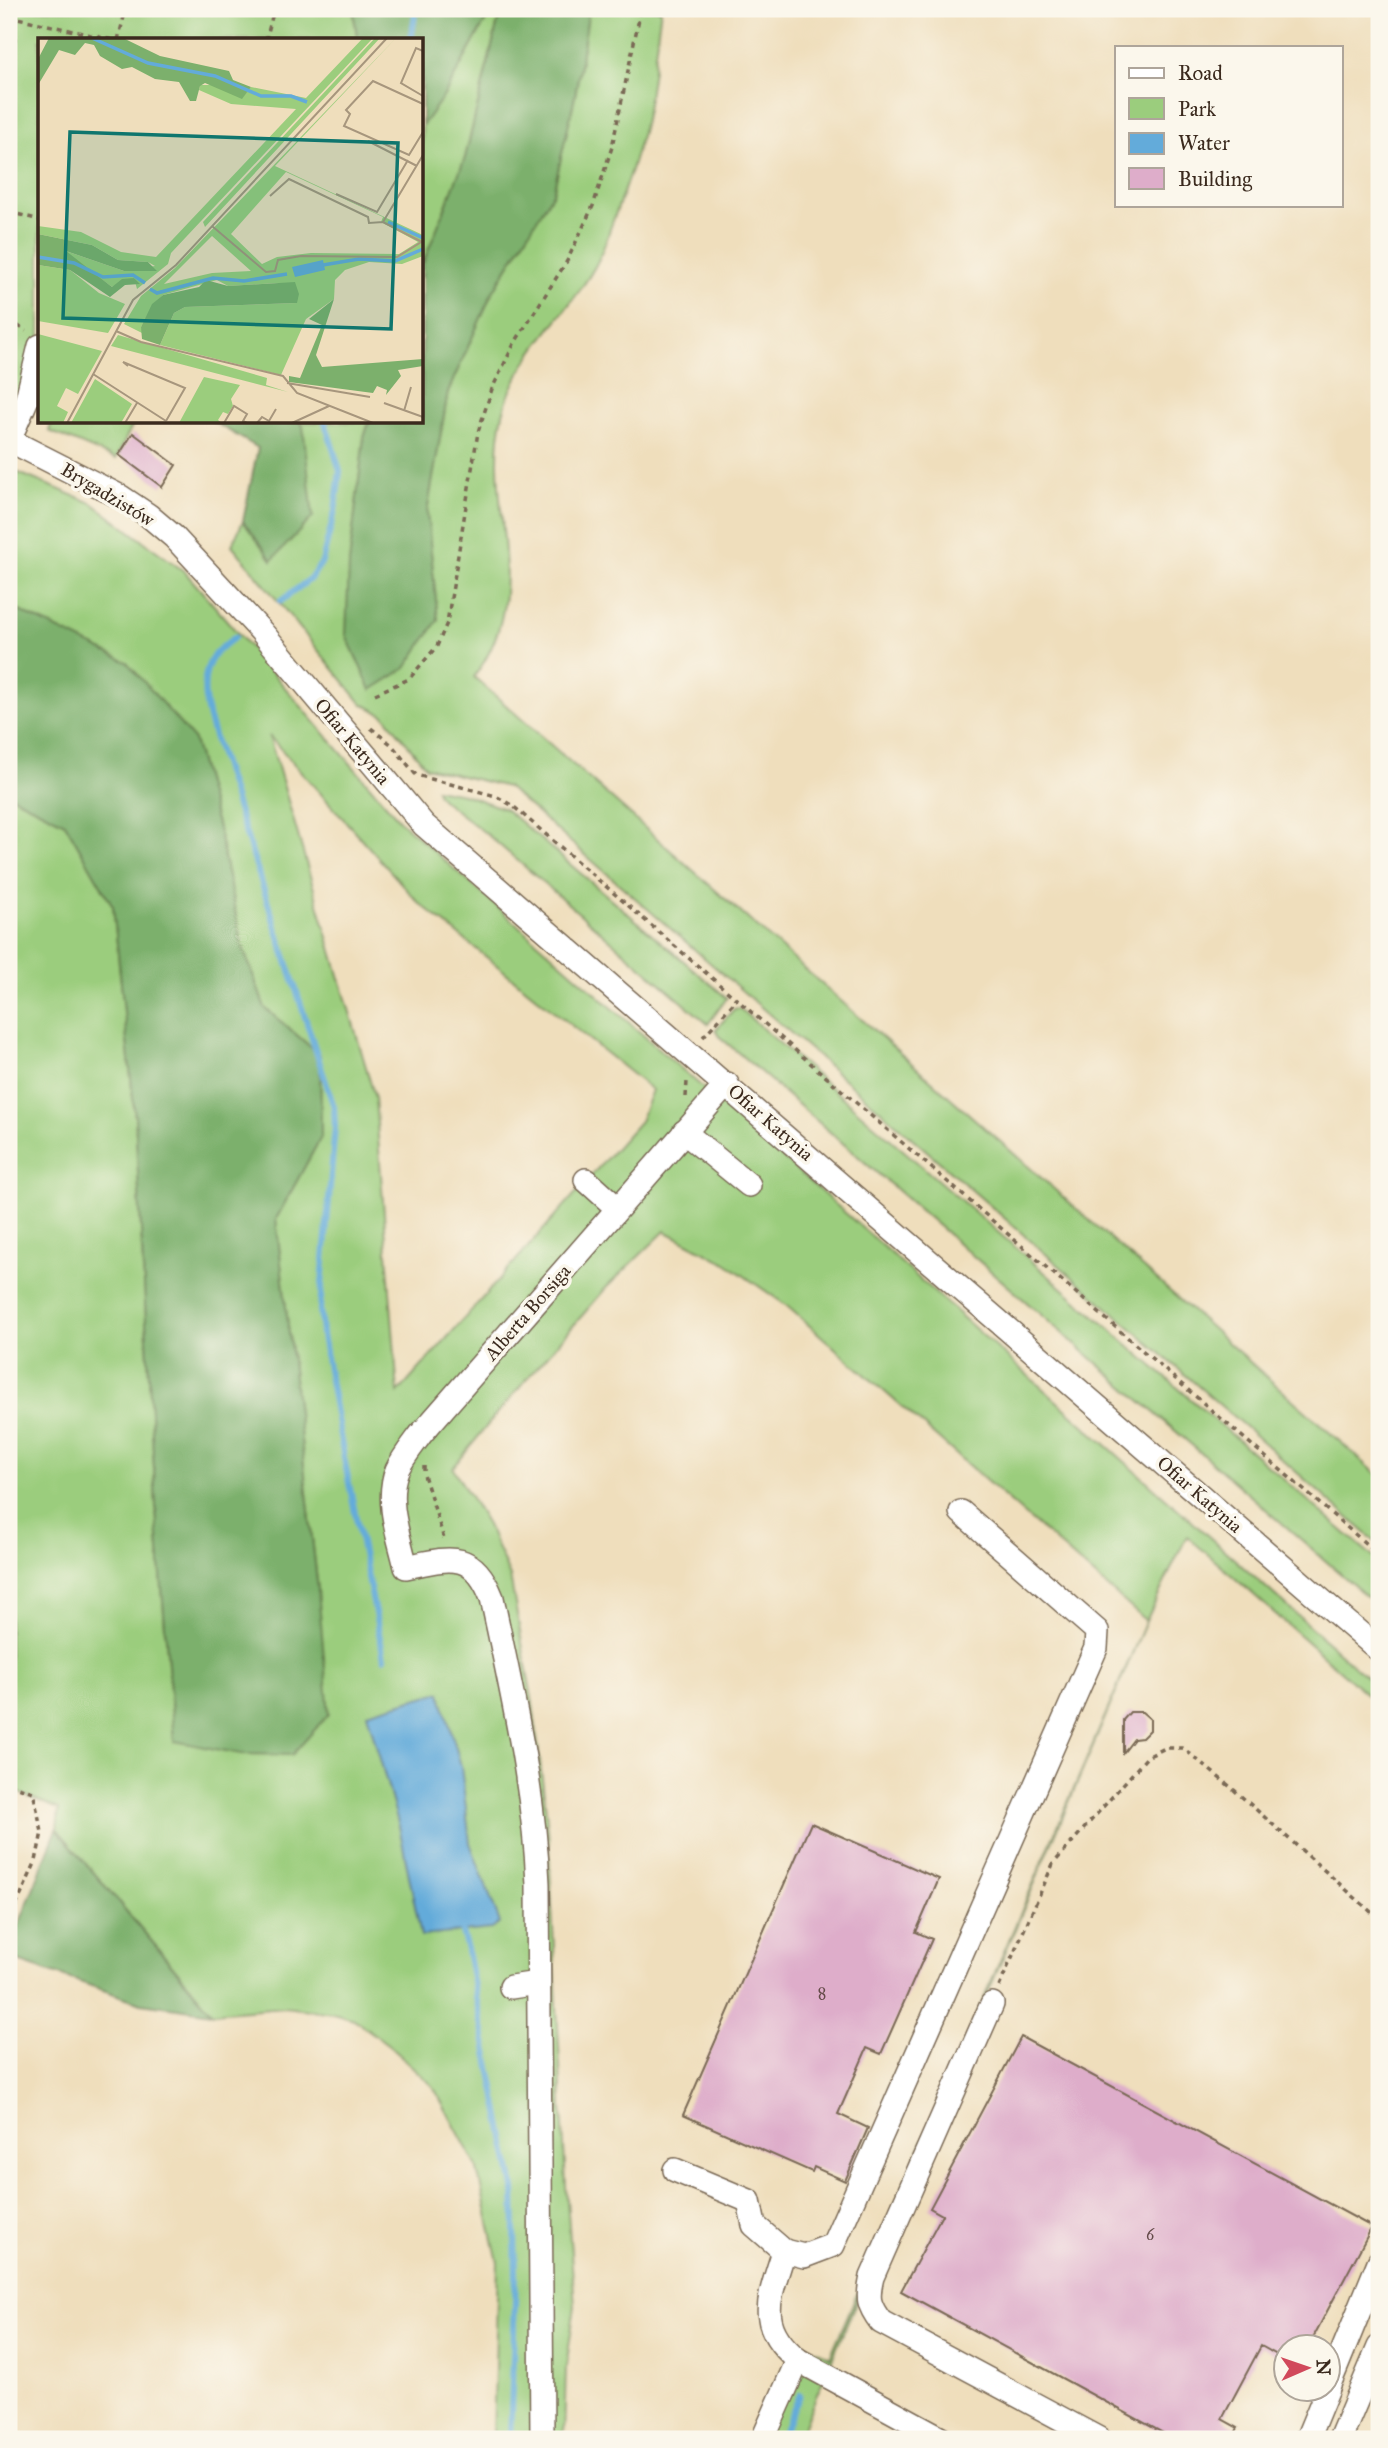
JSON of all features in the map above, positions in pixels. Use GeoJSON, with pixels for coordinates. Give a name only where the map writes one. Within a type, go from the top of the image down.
{"type":"FeatureCollection","features":[{"type":"Feature","properties":{"kind":"street"},"geometry":{"type":"LineString","coordinates":[[9,440],[27,399],[36,340]]}},
{"type":"Feature","properties":{"kind":"street","name":"Brygadzistów"},"geometry":{"type":"LineString","coordinates":[[9,440],[121,497],[148,515],[198,561]]}},
{"type":"Feature","properties":{"kind":"street","name":"Ofiar Katynia"},"geometry":{"type":"LineString","coordinates":[[198,561],[261,631],[424,825],[1379,1650]]}},
{"type":"Feature","properties":{"kind":"street","name":"Alberta Borsiga"},"geometry":{"type":"LineString","coordinates":[[467,1562],[442,1559],[406,1567],[393,1498],[397,1471],[404,1457],[727,1084]]}},
{"type":"Feature","properties":{"kind":"street"},"geometry":{"type":"LineString","coordinates":[[684,1132],[749,1185]]}},
{"type":"Feature","properties":{"kind":"street"},"geometry":{"type":"LineString","coordinates":[[586,1180],[617,1208]]}},
{"type":"Feature","properties":{"kind":"street"},"geometry":{"type":"LineString","coordinates":[[675,2170],[749,2201],[754,2225],[784,2251],[804,2256],[833,2245],[1096,1648],[1097,1631],[961,1511]]}},
{"type":"Feature","properties":{"kind":"street"},"geometry":{"type":"LineString","coordinates":[[467,1562],[478,1571],[492,1598],[526,1759],[536,1845],[542,2439]]}},
{"type":"Feature","properties":{"kind":"street"},"geometry":{"type":"LineString","coordinates":[[511,1987],[538,1983]]}},
{"type":"Feature","properties":{"kind":"street"},"geometry":{"type":"LineString","coordinates":[[992,2004],[872,2277],[868,2294],[872,2310],[881,2322],[1099,2439]]}},
{"type":"Feature","properties":{"kind":"street"},"geometry":{"type":"LineString","coordinates":[[784,2251],[769,2308],[770,2329],[783,2348],[798,2360],[943,2439]]}},
{"type":"Feature","properties":{"kind":"street"},"geometry":{"type":"LineString","coordinates":[[1342,2353],[1379,2262]]}},
{"type":"Feature","properties":{"kind":"street"},"geometry":{"type":"LineString","coordinates":[[1340,2439],[1379,2347]]}},
{"type":"Feature","properties":{"kind":"street"},"geometry":{"type":"LineString","coordinates":[[763,2439],[798,2360]]}},
{"type":"Feature","properties":{"kind":"street"},"geometry":{"type":"LineString","coordinates":[[1307,2439],[1322,2402]]}},
{"type":"Feature","properties":{"kind":"path"},"geometry":{"type":"LineString","coordinates":[[119,38],[126,9]]}},
{"type":"Feature","properties":{"kind":"path"},"geometry":{"type":"LineString","coordinates":[[267,38],[274,9]]}},
{"type":"Feature","properties":{"kind":"path"},"geometry":{"type":"LineString","coordinates":[[375,694],[409,679],[437,646],[447,623],[478,432],[492,388],[514,344],[567,261],[593,206],[612,147],[641,9]]}},
{"type":"Feature","properties":{"kind":"path"},"geometry":{"type":"LineString","coordinates":[[9,62],[15,39],[9,16],[104,38]]}},
{"type":"Feature","properties":{"kind":"path"},"geometry":{"type":"LineString","coordinates":[[9,212],[38,219]]}},
{"type":"Feature","properties":{"kind":"path"},"geometry":{"type":"LineString","coordinates":[[9,320],[36,340]]}},
{"type":"Feature","properties":{"kind":"path"},"geometry":{"type":"LineString","coordinates":[[416,775],[507,801],[1379,1555]]}},
{"type":"Feature","properties":{"kind":"path"},"geometry":{"type":"LineString","coordinates":[[707,1032],[737,999]]}},
{"type":"Feature","properties":{"kind":"path"},"geometry":{"type":"LineString","coordinates":[[684,1074],[687,1081],[686,1100]]}},
{"type":"Feature","properties":{"kind":"path"},"geometry":{"type":"LineString","coordinates":[[426,1458],[424,1475],[442,1536],[462,1552],[467,1562]]}},
{"type":"Feature","properties":{"kind":"path"},"geometry":{"type":"LineString","coordinates":[[992,2004],[1053,1864],[1147,1757],[1165,1748],[1182,1748],[1233,1789],[1379,1919]]}},
{"type":"Feature","properties":{"kind":"path"},"geometry":{"type":"LineString","coordinates":[[9,1784],[33,1792],[43,1832],[36,1861],[9,1922]]}},
{"type":"Feature","properties":{"kind":"green space"},"geometry":{"type":"Polygon","coordinates":[[[9,9],[353,9],[356,38],[38,38],[38,404],[9,391],[9,9]]]}},
{"type":"Feature","properties":{"kind":"green space"},"geometry":{"type":"Polygon","coordinates":[[[353,9],[492,9],[445,94],[424,123],[424,38],[356,38],[353,9]]]}},
{"type":"Feature","properties":{"kind":"green space"},"geometry":{"type":"Polygon","coordinates":[[[492,9],[501,9],[465,158],[424,261],[424,123],[445,94],[492,9]]]}},
{"type":"Feature","properties":{"kind":"green space"},"geometry":{"type":"Polygon","coordinates":[[[501,9],[589,9],[575,96],[553,193],[491,295],[448,392],[427,512],[438,620],[406,668],[371,690],[346,635],[349,564],[364,438],[368,424],[424,424],[424,261],[465,158],[501,9]]]}},
{"type":"Feature","properties":{"kind":"green space"},"geometry":{"type":"Polygon","coordinates":[[[589,9],[661,9],[641,137],[604,246],[587,280],[520,372],[503,414],[498,447],[506,580],[503,613],[493,645],[474,677],[1379,1476],[1379,1545],[507,787],[426,767],[384,715],[361,703],[232,545],[243,521],[272,560],[302,424],[368,424],[364,438],[349,564],[438,620],[427,512],[448,392],[491,295],[553,193],[575,96],[589,9]]]}},
{"type":"Feature","properties":{"kind":"green space"},"geometry":{"type":"Polygon","coordinates":[[[51,424],[133,424],[116,459],[49,431],[51,424]]]}},
{"type":"Feature","properties":{"kind":"green space"},"geometry":{"type":"Polygon","coordinates":[[[217,424],[303,426],[313,517],[272,560],[243,521],[258,448],[217,424]]]}},
{"type":"Feature","properties":{"kind":"green space"},"geometry":{"type":"Polygon","coordinates":[[[9,469],[92,503],[185,572],[402,823],[1379,1688],[1379,1705],[1187,1536],[1146,1621],[787,1306],[726,1263],[665,1231],[606,1288],[453,1468],[487,1525],[510,1576],[533,1704],[548,1828],[566,2186],[575,2306],[566,2367],[564,2439],[493,2439],[498,2262],[476,2165],[433,2086],[390,2046],[354,2019],[333,2013],[284,2007],[212,2013],[57,1829],[59,1809],[9,1789],[9,795],[65,823],[113,906],[135,1117],[157,1524],[174,1741],[318,1590],[276,1219],[321,1137],[320,1055],[265,1008],[242,945],[218,828],[194,740],[48,625],[9,606],[9,469]],[[269,736],[375,1098],[398,1393],[640,1121],[652,1090],[418,902],[269,736]]]}},
{"type":"Feature","properties":{"kind":"green space"},"geometry":{"type":"Polygon","coordinates":[[[9,606],[127,662],[194,740],[218,828],[242,945],[265,1008],[320,1055],[321,1137],[276,1219],[318,1590],[329,1714],[292,1755],[241,1754],[174,1741],[157,1524],[135,1117],[113,906],[65,823],[9,795],[9,606]]]}},
{"type":"Feature","properties":{"kind":"green space"},"geometry":{"type":"Polygon","coordinates":[[[436,789],[463,794],[505,809],[727,998],[708,1024],[489,836],[444,801],[436,789]]]}},
{"type":"Feature","properties":{"kind":"green space"},"geometry":{"type":"Polygon","coordinates":[[[739,1008],[1379,1562],[1379,1607],[720,1037],[716,1029],[734,1009],[739,1008]]]}},
{"type":"Feature","properties":{"kind":"green space"},"geometry":{"type":"Polygon","coordinates":[[[1146,1621],[798,2439],[752,2439],[773,2389],[800,2342],[830,2357],[1146,1621]]]}},
{"type":"Feature","properties":{"kind":"green space"},"geometry":{"type":"Polygon","coordinates":[[[57,1829],[212,2013],[141,2003],[9,1958],[9,1930],[16,1932],[57,1829]]]}},
{"type":"Feature","properties":{"kind":"water"},"geometry":{"type":"Polygon","coordinates":[[[440,1692],[461,1766],[470,1843],[500,1923],[492,1929],[421,1936],[399,1826],[367,1713],[440,1692]]]}},
{"type":"Feature","properties":{"kind":"building"},"geometry":{"type":"Polygon","coordinates":[[[133,433],[176,465],[162,487],[119,455],[133,433]]]}},
{"type":"Feature","properties":{"kind":"building"},"geometry":{"type":"Polygon","coordinates":[[[1130,1712],[1142,1712],[1150,1719],[1150,1730],[1142,1738],[1134,1739],[1123,1753],[1123,1720],[1130,1712]]]}},
{"type":"Feature","properties":{"kind":"building"},"geometry":{"type":"Polygon","coordinates":[[[811,1823],[939,1879],[916,1932],[932,1939],[881,2054],[867,2048],[838,2114],[868,2128],[845,2181],[814,2167],[812,2172],[683,2115],[811,1823]]]}},
{"type":"Feature","properties":{"kind":"building"},"geometry":{"type":"Polygon","coordinates":[[[1021,2037],[1372,2227],[1316,2332],[1272,2332],[1272,2352],[1261,2346],[1222,2419],[1238,2428],[1232,2439],[1174,2439],[901,2291],[942,2215],[930,2208],[1021,2037]]]}},
{"type":"Feature","properties":{"kind":"waterway"},"geometry":{"type":"LineString","coordinates":[[411,38],[416,9]]}},
{"type":"Feature","properties":{"kind":"waterway"},"geometry":{"type":"LineString","coordinates":[[281,601],[310,579],[322,562],[335,511],[340,471],[326,424]]}},
{"type":"Feature","properties":{"kind":"waterway"},"geometry":{"type":"LineString","coordinates":[[235,637],[216,652],[208,666],[204,690],[215,740],[334,1107],[335,1126],[320,1309],[322,1335],[384,1658]]}},
{"type":"Feature","properties":{"kind":"waterway"},"geometry":{"type":"LineString","coordinates":[[460,1926],[514,2188],[516,2275],[510,2439]]}},
{"type":"Feature","properties":{"kind":"waterway"},"geometry":{"type":"LineString","coordinates":[[780,2439],[800,2395]]}}]}
